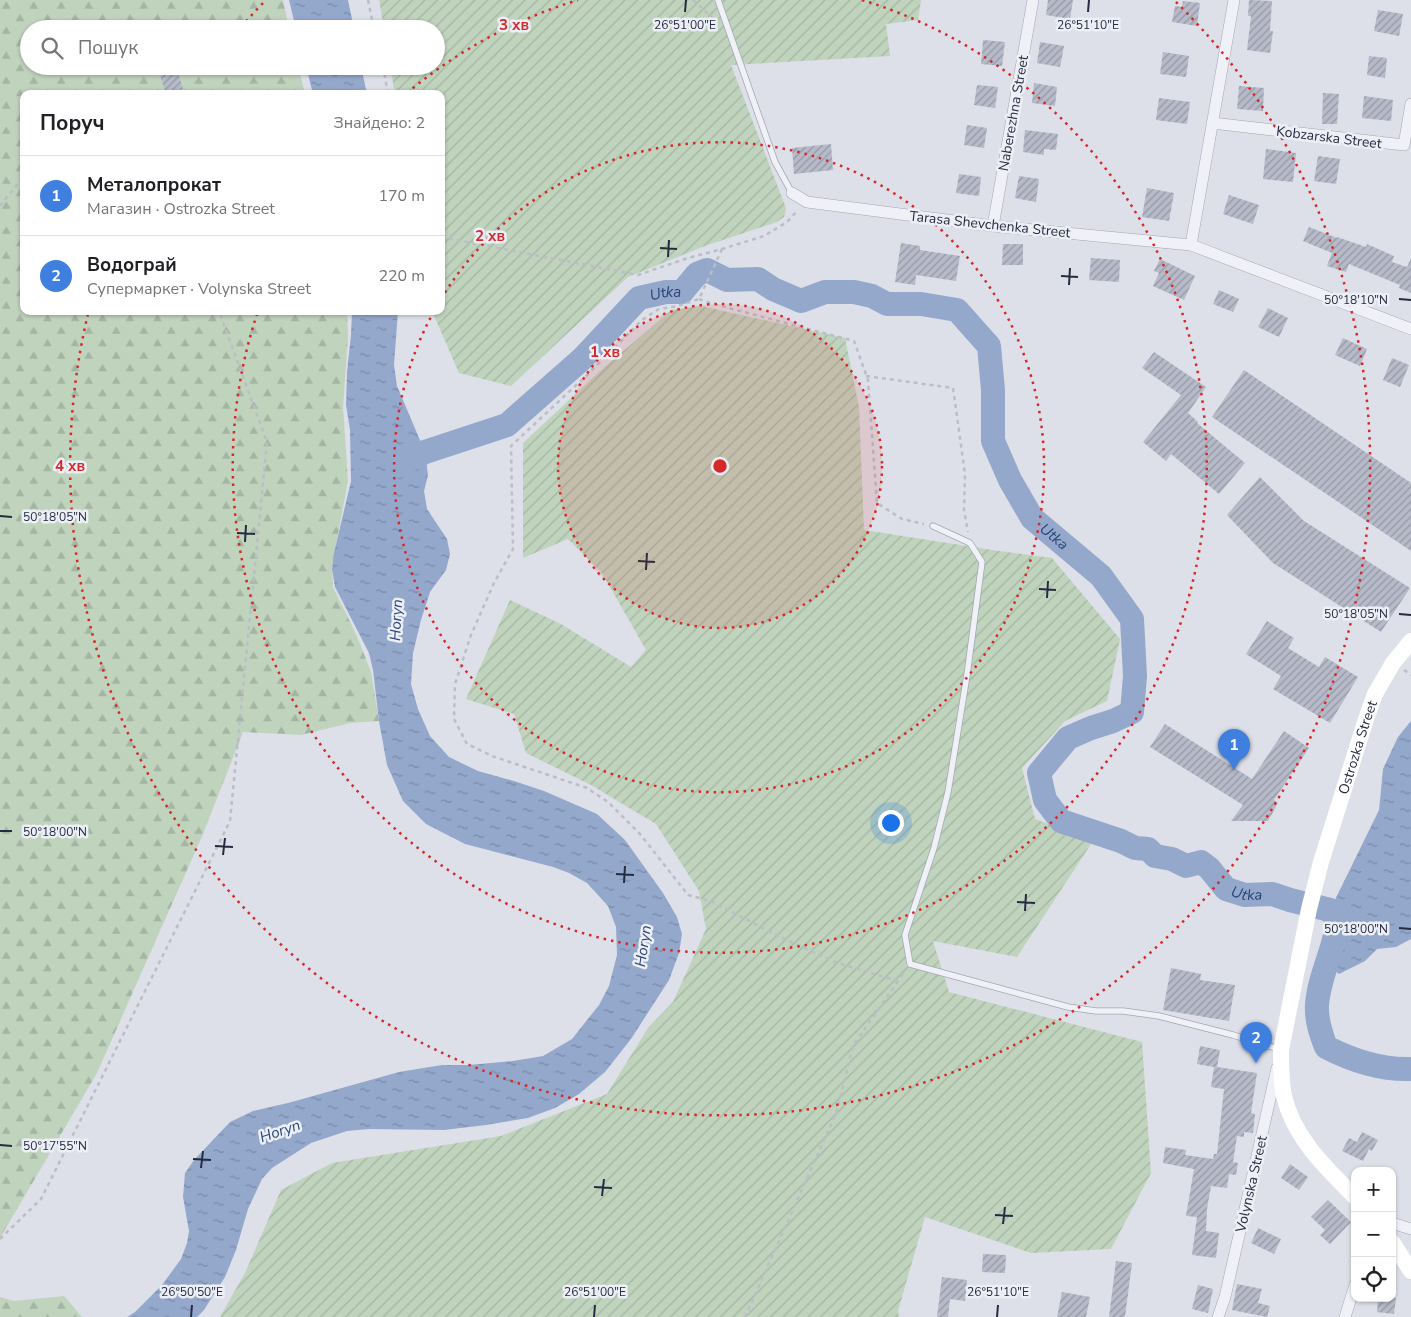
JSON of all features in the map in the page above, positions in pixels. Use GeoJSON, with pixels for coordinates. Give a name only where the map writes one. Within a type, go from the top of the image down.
{"type":"FeatureCollection","features":[{"type":"Feature","properties":{"kind":"main road","name":"Ostrozka Street"},"geometry":{"type":"LineString","coordinates":[[1351,1193],[1318,1160],[1299,1133],[1284,1096],[1281,1073],[1282,1050],[1306,922],[1321,862],[1366,719],[1375,694],[1393,662],[1411,641]]}},
{"type":"Feature","properties":{"kind":"main road"},"geometry":{"type":"LineString","coordinates":[[1396,1248],[1411,1271]]}},
{"type":"Feature","properties":{"kind":"street","name":"Naberezhna Street"},"geometry":{"type":"LineString","coordinates":[[993,226],[1033,0]]}},
{"type":"Feature","properties":{"kind":"street"},"geometry":{"type":"LineString","coordinates":[[1190,245],[1234,0]]}},
{"type":"Feature","properties":{"kind":"street","name":"Kobzarska Street"},"geometry":{"type":"LineString","coordinates":[[1212,123],[1404,145],[1411,104]]}},
{"type":"Feature","properties":{"kind":"street","name":"Tarasa Shevchenka Street"},"geometry":{"type":"LineString","coordinates":[[792,193],[807,202],[993,226],[1190,245],[1411,329]]}},
{"type":"Feature","properties":{"kind":"street","name":"Volynska Street"},"geometry":{"type":"LineString","coordinates":[[1218,1317],[1225,1297],[1282,1050]]}},
{"type":"Feature","properties":{"kind":"street"},"geometry":{"type":"LineString","coordinates":[[1396,1224],[1411,1229]]}},
{"type":"Feature","properties":{"kind":"street"},"geometry":{"type":"LineString","coordinates":[[1345,1317],[1351,1298]]}},
{"type":"Feature","properties":{"kind":"lane"},"geometry":{"type":"LineString","coordinates":[[718,0],[775,162],[792,193]]}},
{"type":"Feature","properties":{"kind":"lane"},"geometry":{"type":"LineString","coordinates":[[933,526],[970,543],[982,562],[967,675],[948,792],[934,848],[906,935],[910,964],[1068,1007],[1096,1011],[1123,1010],[1159,1016],[1282,1050]]}},
{"type":"Feature","properties":{"kind":"path"},"geometry":{"type":"LineString","coordinates":[[368,0],[372,20]]}},
{"type":"Feature","properties":{"kind":"path"},"geometry":{"type":"LineString","coordinates":[[693,0],[729,33]]}},
{"type":"Feature","properties":{"kind":"path"},"geometry":{"type":"LineString","coordinates":[[385,75],[387,90]]}},
{"type":"Feature","properties":{"kind":"path"},"geometry":{"type":"LineString","coordinates":[[0,206],[20,181]]}},
{"type":"Feature","properties":{"kind":"path"},"geometry":{"type":"LineString","coordinates":[[445,238],[638,275],[764,236],[786,222],[807,202]]}},
{"type":"Feature","properties":{"kind":"path"},"geometry":{"type":"LineString","coordinates":[[699,299],[722,250]]}},
{"type":"Feature","properties":{"kind":"path"},"geometry":{"type":"LineString","coordinates":[[898,981],[835,962],[776,935],[711,901],[688,896],[640,834],[608,802],[587,788],[492,756],[467,744],[454,718],[455,684],[471,635],[494,584],[513,549],[510,446],[587,375],[642,320],[659,309],[678,306],[699,299],[854,341],[868,380],[877,503],[902,519],[933,526]]}},
{"type":"Feature","properties":{"kind":"path"},"geometry":{"type":"LineString","coordinates":[[0,1239],[41,1199],[230,821],[267,442],[220,315]]}},
{"type":"Feature","properties":{"kind":"path"},"geometry":{"type":"LineString","coordinates":[[866,376],[953,388],[965,474],[964,510],[970,543]]}},
{"type":"Feature","properties":{"kind":"path"},"geometry":{"type":"LineString","coordinates":[[745,1317],[837,1111],[853,1046],[910,964]]}},
{"type":"Feature","properties":{"kind":"green space"},"geometry":{"type":"Polygon","coordinates":[[[0,0],[283,0],[287,20],[20,20],[20,75],[300,75],[304,90],[20,90],[20,315],[347,315],[348,336],[343,407],[348,481],[332,566],[333,587],[357,636],[371,672],[379,721],[350,723],[301,735],[243,732],[203,834],[97,1073],[0,1238],[0,0]]]}},
{"type":"Feature","properties":{"kind":"green space"},"geometry":{"type":"Polygon","coordinates":[[[379,0],[921,0],[918,20],[886,24],[890,56],[731,65],[786,208],[784,217],[777,222],[705,246],[628,277],[511,386],[459,373],[434,315],[445,315],[445,90],[394,90],[392,75],[445,75],[445,20],[382,20],[379,0]]]}},
{"type":"Feature","properties":{"kind":"green space"},"geometry":{"type":"Polygon","coordinates":[[[701,306],[845,338],[859,407],[864,530],[1052,558],[1120,639],[1107,701],[1065,721],[1022,768],[1035,819],[1093,841],[1017,957],[933,941],[949,992],[1142,1042],[1151,1173],[1111,1249],[1031,1253],[925,1217],[898,1311],[899,1317],[220,1317],[245,1273],[281,1190],[332,1163],[501,1136],[607,1094],[648,1028],[673,1002],[706,929],[699,891],[656,824],[591,785],[526,753],[514,714],[466,699],[510,600],[561,624],[631,667],[646,650],[602,573],[568,539],[523,558],[523,443],[599,372],[671,310],[701,306]]]}},
{"type":"Feature","properties":{"kind":"green space"},"geometry":{"type":"Polygon","coordinates":[[[64,1296],[82,1317],[0,1317],[0,1297],[14,1301],[64,1296]]]}},
{"type":"Feature","properties":{"kind":"water"},"geometry":{"type":"Polygon","coordinates":[[[289,0],[348,0],[352,20],[294,20],[289,0]]]}},
{"type":"Feature","properties":{"kind":"water"},"geometry":{"type":"Polygon","coordinates":[[[308,75],[363,75],[366,90],[312,90],[308,75]]]}},
{"type":"Feature","properties":{"kind":"water","name":"Horyn"},"geometry":{"type":"Polygon","coordinates":[[[352,315],[398,315],[394,365],[397,386],[425,452],[428,475],[424,491],[427,509],[447,539],[450,554],[446,570],[430,592],[413,653],[411,684],[418,709],[430,736],[449,757],[478,771],[544,791],[597,814],[625,840],[663,893],[677,917],[682,934],[679,953],[669,980],[631,1039],[605,1072],[579,1094],[555,1108],[528,1118],[444,1130],[369,1129],[347,1131],[311,1143],[272,1168],[262,1179],[248,1209],[236,1250],[225,1277],[204,1310],[197,1317],[127,1317],[135,1312],[162,1285],[181,1259],[189,1231],[183,1197],[185,1173],[194,1160],[230,1122],[253,1111],[399,1072],[442,1065],[469,1065],[543,1056],[572,1039],[599,1005],[609,986],[617,955],[616,927],[608,906],[587,883],[553,867],[465,844],[426,824],[403,801],[387,765],[369,653],[335,587],[332,569],[351,481],[350,430],[346,405],[352,315]]]}},
{"type":"Feature","properties":{"kind":"water"},"geometry":{"type":"Polygon","coordinates":[[[1411,721],[1411,939],[1396,947],[1377,949],[1365,961],[1339,974],[1319,958],[1330,910],[1379,810],[1383,769],[1398,737],[1411,721]]]}},
{"type":"Feature","properties":{"kind":"building"},"geometry":{"type":"Polygon","coordinates":[[[1048,0],[1073,0],[1070,19],[1046,15],[1048,0]]]}},
{"type":"Feature","properties":{"kind":"building"},"geometry":{"type":"Polygon","coordinates":[[[1249,0],[1272,1],[1270,31],[1273,31],[1270,53],[1247,50],[1251,16],[1248,16],[1249,0]]]}},
{"type":"Feature","properties":{"kind":"building"},"geometry":{"type":"Polygon","coordinates":[[[1183,1],[1200,3],[1197,26],[1172,22],[1175,6],[1182,7],[1183,1]]]}},
{"type":"Feature","properties":{"kind":"building"},"geometry":{"type":"Polygon","coordinates":[[[1378,10],[1403,14],[1399,36],[1374,31],[1378,10]]]}},
{"type":"Feature","properties":{"kind":"building"},"geometry":{"type":"Polygon","coordinates":[[[983,40],[1005,42],[1002,66],[981,64],[983,40]]]}},
{"type":"Feature","properties":{"kind":"building"},"geometry":{"type":"Polygon","coordinates":[[[1040,42],[1064,46],[1060,67],[1037,63],[1040,42]]]}},
{"type":"Feature","properties":{"kind":"building"},"geometry":{"type":"Polygon","coordinates":[[[1163,52],[1189,56],[1186,77],[1160,74],[1163,52]]]}},
{"type":"Feature","properties":{"kind":"building"},"geometry":{"type":"Polygon","coordinates":[[[1369,56],[1387,58],[1385,78],[1367,75],[1369,56]]]}},
{"type":"Feature","properties":{"kind":"building"},"geometry":{"type":"Polygon","coordinates":[[[160,75],[179,75],[183,89],[165,90],[160,75]]]}},
{"type":"Feature","properties":{"kind":"building"},"geometry":{"type":"Polygon","coordinates":[[[1034,83],[1057,87],[1055,106],[1032,103],[1034,83]]]}},
{"type":"Feature","properties":{"kind":"building"},"geometry":{"type":"Polygon","coordinates":[[[977,85],[998,87],[995,108],[974,105],[977,85]]]}},
{"type":"Feature","properties":{"kind":"building"},"geometry":{"type":"Polygon","coordinates":[[[1239,86],[1264,88],[1263,111],[1237,109],[1239,86]]]}},
{"type":"Feature","properties":{"kind":"building"},"geometry":{"type":"Polygon","coordinates":[[[1323,93],[1339,94],[1337,124],[1322,124],[1323,93]]]}},
{"type":"Feature","properties":{"kind":"building"},"geometry":{"type":"Polygon","coordinates":[[[1364,96],[1393,100],[1391,121],[1362,118],[1364,96]]]}},
{"type":"Feature","properties":{"kind":"building"},"geometry":{"type":"Polygon","coordinates":[[[1159,98],[1190,102],[1187,124],[1156,120],[1159,98]]]}},
{"type":"Feature","properties":{"kind":"building"},"geometry":{"type":"Polygon","coordinates":[[[967,125],[987,128],[984,148],[964,145],[967,125]]]}},
{"type":"Feature","properties":{"kind":"building"},"geometry":{"type":"Polygon","coordinates":[[[1025,130],[1058,134],[1056,150],[1044,149],[1044,155],[1023,152],[1025,130]]]}},
{"type":"Feature","properties":{"kind":"building"},"geometry":{"type":"Polygon","coordinates":[[[831,144],[833,170],[794,174],[792,148],[831,144]]]}},
{"type":"Feature","properties":{"kind":"building"},"geometry":{"type":"Polygon","coordinates":[[[1266,149],[1296,153],[1293,182],[1263,179],[1266,149]]]}},
{"type":"Feature","properties":{"kind":"building"},"geometry":{"type":"Polygon","coordinates":[[[1318,156],[1340,159],[1336,184],[1314,181],[1318,156]]]}},
{"type":"Feature","properties":{"kind":"building"},"geometry":{"type":"Polygon","coordinates":[[[959,174],[981,177],[979,196],[956,193],[959,174]]]}},
{"type":"Feature","properties":{"kind":"building"},"geometry":{"type":"Polygon","coordinates":[[[1019,176],[1039,179],[1036,202],[1015,198],[1019,176]]]}},
{"type":"Feature","properties":{"kind":"building"},"geometry":{"type":"Polygon","coordinates":[[[1147,188],[1174,193],[1169,221],[1142,217],[1147,188]]]}},
{"type":"Feature","properties":{"kind":"building"},"geometry":{"type":"Polygon","coordinates":[[[1229,195],[1259,205],[1253,224],[1223,214],[1229,195]]]}},
{"type":"Feature","properties":{"kind":"building"},"geometry":{"type":"Polygon","coordinates":[[[1309,227],[1366,247],[1367,244],[1394,256],[1392,262],[1407,267],[1411,258],[1411,293],[1399,288],[1400,285],[1349,264],[1346,272],[1327,266],[1332,253],[1303,241],[1309,227]]]}},
{"type":"Feature","properties":{"kind":"building"},"geometry":{"type":"Polygon","coordinates":[[[901,243],[920,246],[920,250],[960,256],[956,281],[916,275],[915,285],[895,282],[901,243]]]}},
{"type":"Feature","properties":{"kind":"building"},"geometry":{"type":"Polygon","coordinates":[[[1003,244],[1023,244],[1023,265],[1002,265],[1003,244]]]}},
{"type":"Feature","properties":{"kind":"building"},"geometry":{"type":"Polygon","coordinates":[[[1091,258],[1120,260],[1119,282],[1089,280],[1091,258]]]}},
{"type":"Feature","properties":{"kind":"building"},"geometry":{"type":"Polygon","coordinates":[[[1160,259],[1195,276],[1184,300],[1153,286],[1159,273],[1154,271],[1160,259]]]}},
{"type":"Feature","properties":{"kind":"building"},"geometry":{"type":"Polygon","coordinates":[[[1219,290],[1239,299],[1233,312],[1213,304],[1219,290]]]}},
{"type":"Feature","properties":{"kind":"building"},"geometry":{"type":"Polygon","coordinates":[[[1268,308],[1288,318],[1279,337],[1258,327],[1268,308]]]}},
{"type":"Feature","properties":{"kind":"building"},"geometry":{"type":"Polygon","coordinates":[[[1343,338],[1367,349],[1360,366],[1335,355],[1343,338]]]}},
{"type":"Feature","properties":{"kind":"building"},"geometry":{"type":"Polygon","coordinates":[[[1154,352],[1206,387],[1188,413],[1197,423],[1245,463],[1219,494],[1171,454],[1166,461],[1143,442],[1181,395],[1142,368],[1154,352]]]}},
{"type":"Feature","properties":{"kind":"building"},"geometry":{"type":"Polygon","coordinates":[[[1392,358],[1409,365],[1400,387],[1383,380],[1392,358]]]}},
{"type":"Feature","properties":{"kind":"building"},"geometry":{"type":"Polygon","coordinates":[[[1244,370],[1411,483],[1411,551],[1212,417],[1244,370]]]}},
{"type":"Feature","properties":{"kind":"building"},"geometry":{"type":"Polygon","coordinates":[[[1260,477],[1304,521],[1410,588],[1381,632],[1273,563],[1227,515],[1260,477]]]}},
{"type":"Feature","properties":{"kind":"building"},"geometry":{"type":"Polygon","coordinates":[[[1267,621],[1294,638],[1288,648],[1319,667],[1325,657],[1358,677],[1330,723],[1273,689],[1281,676],[1246,654],[1267,621]]]}},
{"type":"Feature","properties":{"kind":"building"},"geometry":{"type":"Polygon","coordinates":[[[1165,724],[1252,779],[1284,731],[1309,748],[1274,800],[1278,803],[1268,821],[1231,821],[1243,805],[1150,747],[1165,724]]]}},
{"type":"Feature","properties":{"kind":"building"},"geometry":{"type":"Polygon","coordinates":[[[1171,968],[1201,974],[1200,980],[1235,985],[1229,1021],[1163,1010],[1171,968]]]}},
{"type":"Feature","properties":{"kind":"building"},"geometry":{"type":"Polygon","coordinates":[[[1200,1046],[1220,1050],[1217,1067],[1257,1073],[1251,1113],[1255,1114],[1253,1133],[1244,1132],[1244,1137],[1237,1136],[1233,1162],[1238,1163],[1236,1175],[1229,1174],[1227,1188],[1211,1186],[1206,1231],[1219,1233],[1216,1258],[1192,1255],[1197,1217],[1186,1216],[1194,1169],[1163,1163],[1165,1147],[1186,1150],[1185,1155],[1213,1159],[1214,1154],[1217,1154],[1224,1089],[1211,1087],[1214,1067],[1197,1064],[1200,1046]]]}},
{"type":"Feature","properties":{"kind":"building"},"geometry":{"type":"Polygon","coordinates":[[[1362,1132],[1378,1140],[1372,1151],[1369,1149],[1363,1161],[1342,1151],[1349,1138],[1357,1142],[1362,1132]]]}},
{"type":"Feature","properties":{"kind":"building"},"geometry":{"type":"Polygon","coordinates":[[[1290,1164],[1308,1177],[1299,1190],[1281,1178],[1290,1164]]]}},
{"type":"Feature","properties":{"kind":"building"},"geometry":{"type":"Polygon","coordinates":[[[1328,1200],[1351,1222],[1330,1244],[1320,1235],[1325,1230],[1311,1217],[1328,1200]]]}},
{"type":"Feature","properties":{"kind":"building"},"geometry":{"type":"Polygon","coordinates":[[[1258,1228],[1281,1239],[1274,1254],[1251,1243],[1258,1228]]]}},
{"type":"Feature","properties":{"kind":"building"},"geometry":{"type":"Polygon","coordinates":[[[983,1254],[1006,1255],[1005,1273],[982,1272],[983,1254]]]}},
{"type":"Feature","properties":{"kind":"building"},"geometry":{"type":"Polygon","coordinates":[[[1116,1261],[1132,1263],[1125,1317],[1109,1317],[1116,1261]]]}},
{"type":"Feature","properties":{"kind":"building"},"geometry":{"type":"Polygon","coordinates":[[[942,1277],[967,1280],[965,1301],[950,1299],[948,1317],[937,1317],[942,1277]]]}},
{"type":"Feature","properties":{"kind":"building"},"geometry":{"type":"Polygon","coordinates":[[[1237,1284],[1262,1289],[1258,1303],[1270,1306],[1267,1317],[1232,1310],[1237,1284]]]}},
{"type":"Feature","properties":{"kind":"building"},"geometry":{"type":"Polygon","coordinates":[[[1198,1285],[1213,1289],[1208,1313],[1192,1309],[1198,1285]]]}},
{"type":"Feature","properties":{"kind":"building"},"geometry":{"type":"Polygon","coordinates":[[[1062,1292],[1090,1297],[1086,1317],[1057,1317],[1062,1292]]]}},
{"type":"Feature","properties":{"kind":"building"},"geometry":{"type":"Polygon","coordinates":[[[1378,1302],[1396,1302],[1394,1314],[1377,1312],[1378,1302]]]}},
{"type":"Feature","properties":{"kind":"waterway","name":"Utka"},"geometry":{"type":"LineString","coordinates":[[397,466],[425,452],[507,425],[583,358],[639,298],[666,292],[682,292],[697,274],[707,270],[727,280],[758,279],[773,289],[801,301],[825,292],[854,292],[872,296],[887,304],[921,304],[957,310],[989,346],[993,390],[993,441],[1010,480],[1032,518],[1101,576],[1132,619],[1135,676],[1132,712],[1068,738],[1039,773],[1045,800],[1061,821],[1121,841],[1135,848],[1148,849],[1155,856],[1172,859],[1186,866],[1201,862],[1209,868],[1226,889],[1245,895],[1272,894],[1330,910],[1338,922],[1318,994],[1317,1005],[1318,1021],[1326,1047],[1367,1064],[1388,1068],[1411,1069]]}},
{"type":"Feature","properties":{"kind":"place","name":"Металопрокат"},"geometry":{"type":"Point","coordinates":[1234,770]}},
{"type":"Feature","properties":{"kind":"place","name":"Водограй"},"geometry":{"type":"Point","coordinates":[1256,1063]}}]}
